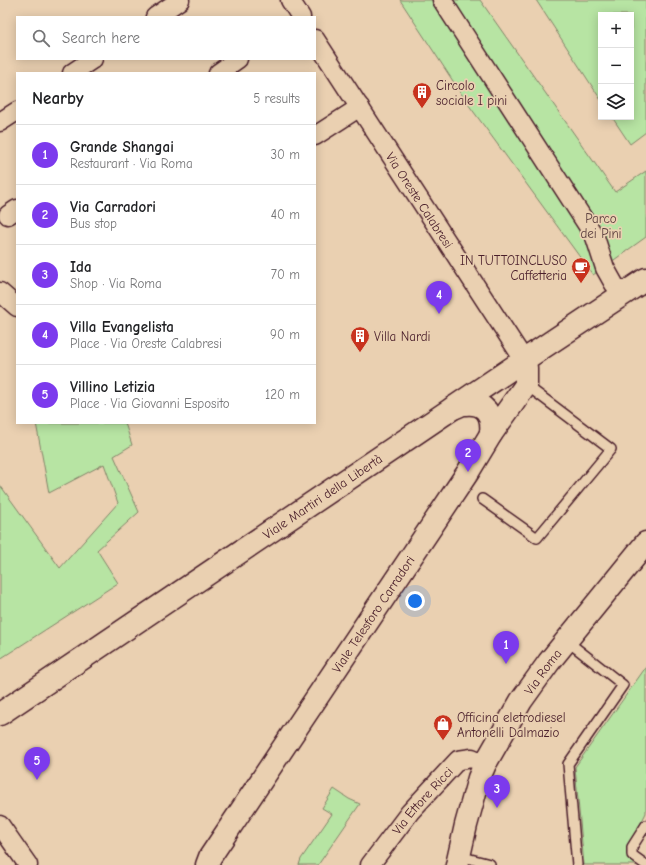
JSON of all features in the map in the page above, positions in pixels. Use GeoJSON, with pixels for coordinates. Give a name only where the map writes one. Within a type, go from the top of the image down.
{"type":"FeatureCollection","features":[{"type":"Feature","properties":{"kind":"main road","name":"Viale Martiri della Libertà"},"geometry":{"type":"LineString","coordinates":[[0,714],[646,279]]}},
{"type":"Feature","properties":{"kind":"main road"},"geometry":{"type":"LineString","coordinates":[[524,360],[527,376],[526,385]]}},
{"type":"Feature","properties":{"kind":"main road","name":"Viale Telesforo Carradori"},"geometry":{"type":"LineString","coordinates":[[207,865],[210,857],[468,472],[491,434],[526,385]]}},
{"type":"Feature","properties":{"kind":"main road"},"geometry":{"type":"LineString","coordinates":[[453,408],[464,404],[481,407],[487,411],[492,425],[491,434]]}},
{"type":"Feature","properties":{"kind":"main road","name":"Via Roma"},"geometry":{"type":"LineString","coordinates":[[458,860],[466,826],[485,764],[520,701],[548,662],[646,543]]}},
{"type":"Feature","properties":{"kind":"street"},"geometry":{"type":"LineString","coordinates":[[156,16],[180,0]]}},
{"type":"Feature","properties":{"kind":"street"},"geometry":{"type":"LineString","coordinates":[[290,0],[299,16]]}},
{"type":"Feature","properties":{"kind":"street"},"geometry":{"type":"LineString","coordinates":[[442,0],[594,237],[605,268],[622,295]]}},
{"type":"Feature","properties":{"kind":"street","name":"Via Oreste Calabresi"},"geometry":{"type":"LineString","coordinates":[[316,41],[524,360]]}},
{"type":"Feature","properties":{"kind":"street"},"geometry":{"type":"LineString","coordinates":[[74,72],[92,60]]}},
{"type":"Feature","properties":{"kind":"street"},"geometry":{"type":"LineString","coordinates":[[219,72],[237,60]]}},
{"type":"Feature","properties":{"kind":"street"},"geometry":{"type":"LineString","coordinates":[[316,135],[360,108]]}},
{"type":"Feature","properties":{"kind":"street"},"geometry":{"type":"LineString","coordinates":[[0,122],[16,112]]}},
{"type":"Feature","properties":{"kind":"street"},"geometry":{"type":"LineString","coordinates":[[0,292],[16,306]]}},
{"type":"Feature","properties":{"kind":"street","name":"Via Ettore Ricci"},"geometry":{"type":"LineString","coordinates":[[370,865],[410,812],[458,760],[472,758],[485,764]]}},
{"type":"Feature","properties":{"kind":"street"},"geometry":{"type":"LineString","coordinates":[[0,825],[28,865]]}},
{"type":"Feature","properties":{"kind":"lane"},"geometry":{"type":"LineString","coordinates":[[482,499],[537,538],[611,449],[526,385]]}},
{"type":"Feature","properties":{"kind":"lane"},"geometry":{"type":"LineString","coordinates":[[566,640],[622,685],[568,764],[577,865]]}},
{"type":"Feature","properties":{"kind":"lane"},"geometry":{"type":"LineString","coordinates":[[646,825],[632,847],[632,855],[646,865]]}},
{"type":"Feature","properties":{"kind":"lane"},"geometry":{"type":"LineString","coordinates":[[458,860],[490,864]]}},
{"type":"Feature","properties":{"kind":"green space","name":"Parco dei Pini"},"geometry":{"type":"Polygon","coordinates":[[[400,0],[480,0],[615,192],[646,171],[646,237],[593,275],[468,104],[400,0]]]}},
{"type":"Feature","properties":{"kind":"green space"},"geometry":{"type":"Polygon","coordinates":[[[536,0],[646,0],[646,132],[630,144],[614,120],[634,120],[634,12],[598,12],[598,95],[536,0]]]}},
{"type":"Feature","properties":{"kind":"green space"},"geometry":{"type":"Polygon","coordinates":[[[36,424],[125,424],[132,445],[114,456],[139,512],[97,550],[118,583],[0,659],[0,485],[60,568],[118,503],[104,464],[49,493],[36,424]]]}},
{"type":"Feature","properties":{"kind":"green space"},"geometry":{"type":"Polygon","coordinates":[[[646,667],[646,813],[626,853],[642,865],[584,865],[575,767],[646,667]]]}},
{"type":"Feature","properties":{"kind":"green space"},"geometry":{"type":"Polygon","coordinates":[[[334,789],[360,804],[318,865],[299,865],[301,859],[332,814],[322,808],[334,789]]]}},
{"type":"Feature","properties":{"kind":"place","name":"Circolo sociale I pini"},"geometry":{"type":"Point","coordinates":[422,109]}},
{"type":"Feature","properties":{"kind":"place","name":"IN TUTTOINCLUSO Caffetteria"},"geometry":{"type":"Point","coordinates":[581,284]}},
{"type":"Feature","properties":{"kind":"place","name":"Villa Evangelista"},"geometry":{"type":"Point","coordinates":[439,314]}},
{"type":"Feature","properties":{"kind":"place","name":"Villa Nardi"},"geometry":{"type":"Point","coordinates":[360,353]}},
{"type":"Feature","properties":{"kind":"place","name":"Via Carradori"},"geometry":{"type":"Point","coordinates":[468,472]}},
{"type":"Feature","properties":{"kind":"place","name":"Grande Shangai"},"geometry":{"type":"Point","coordinates":[506,664]}},
{"type":"Feature","properties":{"kind":"place","name":"Officina eletrodiesel Antonelli Dalmazio"},"geometry":{"type":"Point","coordinates":[443,741]}},
{"type":"Feature","properties":{"kind":"place","name":"Villino Letizia"},"geometry":{"type":"Point","coordinates":[37,780]}},
{"type":"Feature","properties":{"kind":"place","name":"Ida"},"geometry":{"type":"Point","coordinates":[497,808]}}]}
